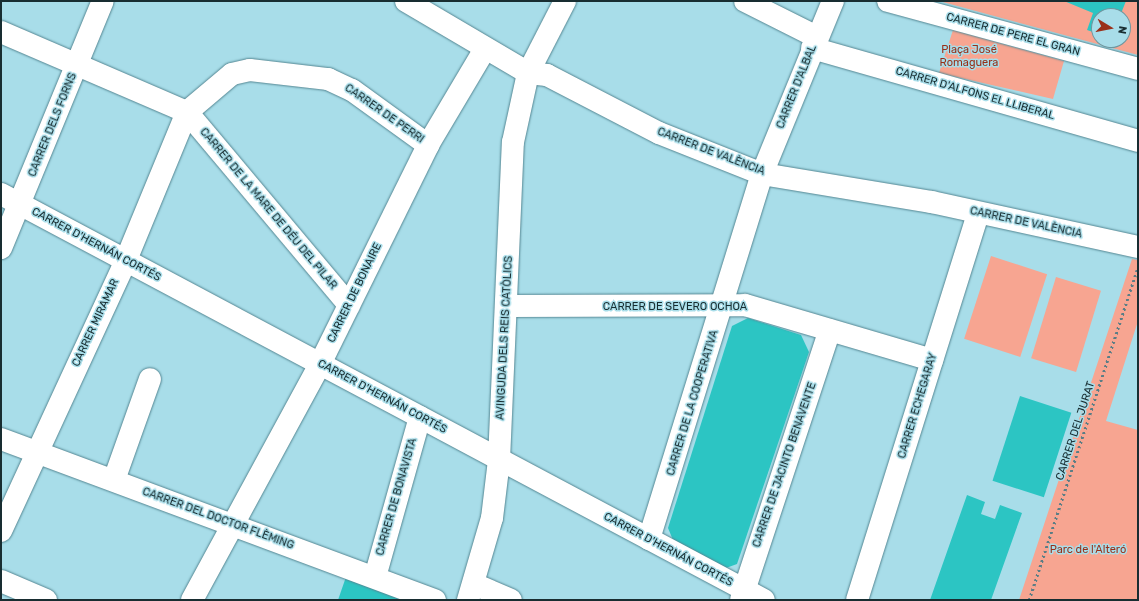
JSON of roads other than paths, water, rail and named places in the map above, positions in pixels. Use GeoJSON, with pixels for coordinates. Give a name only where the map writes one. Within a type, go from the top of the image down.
{"type":"FeatureCollection","features":[{"type":"Feature","properties":{"kind":"street","name":"CARRER DELS FORNS"},"geometry":{"type":"LineString","coordinates":[[1,248],[21,205],[103,1]]}},
{"type":"Feature","properties":{"kind":"street","name":"CARRER DE VALÈNCIA"},"geometry":{"type":"LineString","coordinates":[[406,1],[484,49],[528,73],[547,75],[658,132],[762,174],[978,213],[1138,247]]}},
{"type":"Feature","properties":{"kind":"street","name":"AVINGUDA DELS REIS CATÒLICS"},"geometry":{"type":"LineString","coordinates":[[471,592],[492,518],[500,460],[513,142],[528,73],[565,1]]}},
{"type":"Feature","properties":{"kind":"street","name":"CARRER D'ALFONS EL LLIBERAL"},"geometry":{"type":"LineString","coordinates":[[745,1],[814,42],[1138,141]]}},
{"type":"Feature","properties":{"kind":"street","name":"CARRER D'ALBAL"},"geometry":{"type":"LineString","coordinates":[[762,174],[814,42],[833,1]]}},
{"type":"Feature","properties":{"kind":"street","name":"CARRER DE PERE EL GRAN"},"geometry":{"type":"LineString","coordinates":[[888,1],[1138,69]]}},
{"type":"Feature","properties":{"kind":"street"},"geometry":{"type":"LineString","coordinates":[[1,32],[187,112]]}},
{"type":"Feature","properties":{"kind":"street","name":"CARRER DE BONAIRE"},"geometry":{"type":"LineString","coordinates":[[192,600],[320,364],[428,145],[484,49]]}},
{"type":"Feature","properties":{"kind":"street","name":"CARRER DE PERRI"},"geometry":{"type":"LineString","coordinates":[[187,112],[232,74],[250,70],[328,79],[352,90],[428,145]]}},
{"type":"Feature","properties":{"kind":"street","name":"CARRER MIRAMAR"},"geometry":{"type":"LineString","coordinates":[[1,531],[36,451],[126,260],[187,112]]}},
{"type":"Feature","properties":{"kind":"street","name":"CARRER DE LA MARE DE DÉU DEL PILAR"},"geometry":{"type":"LineString","coordinates":[[187,112],[349,305]]}},
{"type":"Feature","properties":{"kind":"street","name":"CARRER DE LA COOPERATIVA"},"geometry":{"type":"LineString","coordinates":[[649,539],[762,174]]}},
{"type":"Feature","properties":{"kind":"street","name":"CARRER D'HERNÁN CORTÉS"},"geometry":{"type":"LineString","coordinates":[[1,194],[649,539],[742,595],[764,600]]}},
{"type":"Feature","properties":{"kind":"street","name":"CARRER ECHEGARAY"},"geometry":{"type":"LineString","coordinates":[[857,600],[978,213]]}},
{"type":"Feature","properties":{"kind":"street","name":"CARRER DE SEVERO OCHOA"},"geometry":{"type":"LineString","coordinates":[[507,306],[745,305],[932,360]]}},
{"type":"Feature","properties":{"kind":"street","name":"CARRER DE JACINTO BENAVENTE"},"geometry":{"type":"LineString","coordinates":[[742,595],[830,330]]}},
{"type":"Feature","properties":{"kind":"street"},"geometry":{"type":"LineString","coordinates":[[114,480],[150,379]]}},
{"type":"Feature","properties":{"kind":"street","name":"CARRER DE BONAVISTA"},"geometry":{"type":"LineString","coordinates":[[374,577],[420,417]]}},
{"type":"Feature","properties":{"kind":"street","name":"CARRER DEL DOCTOR FLÈMING"},"geometry":{"type":"LineString","coordinates":[[1,439],[435,600]]}},
{"type":"Feature","properties":{"kind":"street"},"geometry":{"type":"LineString","coordinates":[[1,581],[46,600]]}},
{"type":"Feature","properties":{"kind":"street"},"geometry":{"type":"LineString","coordinates":[[471,592],[511,600]]}},
{"type":"Feature","properties":{"kind":"park label","name":"Plaça José Romaguera"},"geometry":{"type":"Point","coordinates":[969,57]}},
{"type":"Feature","properties":{"kind":"park label","name":"Parc de l'Alteró"},"geometry":{"type":"Point","coordinates":[1088,550]}}]}
